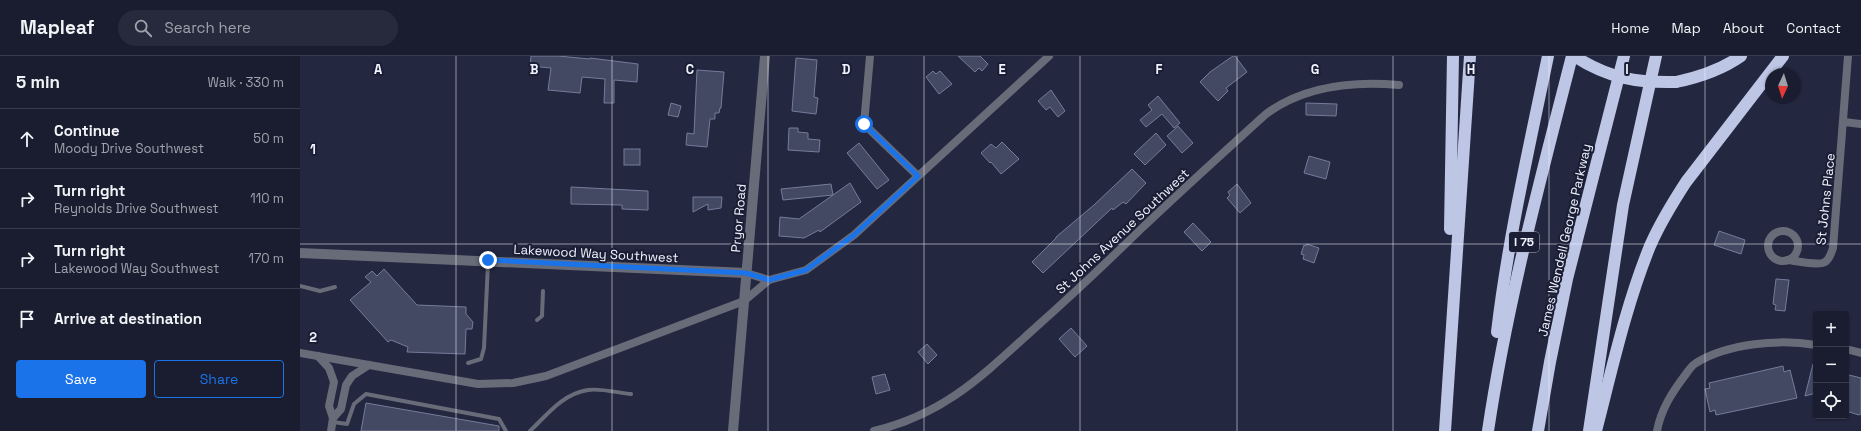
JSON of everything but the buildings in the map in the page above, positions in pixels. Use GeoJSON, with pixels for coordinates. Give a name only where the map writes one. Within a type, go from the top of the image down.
{"type":"FeatureCollection","features":[{"type":"Feature","properties":{"kind":"highway"},"geometry":{"type":"LineString","coordinates":[[1450,334],[1450,165],[1453,56]]}},
{"type":"Feature","properties":{"kind":"highway"},"geometry":{"type":"LineString","coordinates":[[1445,431],[1450,334],[1470,56]]}},
{"type":"Feature","properties":{"kind":"highway"},"geometry":{"type":"LineString","coordinates":[[1487,431],[1503,283],[1514,220],[1548,56]]}},
{"type":"Feature","properties":{"kind":"highway"},"geometry":{"type":"LineString","coordinates":[[1573,56],[1615,76],[1651,82],[1676,82],[1702,76],[1728,65],[1741,56]]}},
{"type":"Feature","properties":{"kind":"highway","name":"I 75"},"geometry":{"type":"LineString","coordinates":[[1487,431],[1513,292],[1535,198],[1573,56]]}},
{"type":"Feature","properties":{"kind":"highway","name":"James Wendell George Parkway"},"geometry":{"type":"LineString","coordinates":[[1538,431],[1567,279],[1624,56]]}},
{"type":"Feature","properties":{"kind":"highway"},"geometry":{"type":"LineString","coordinates":[[1589,431],[1623,205],[1656,56]]}},
{"type":"Feature","properties":{"kind":"highway"},"geometry":{"type":"LineString","coordinates":[[1596,431],[1634,288],[1651,244],[1672,204],[1686,182],[1783,56]]}},
{"type":"Feature","properties":{"kind":"street","name":"Pryor Road"},"geometry":{"type":"LineString","coordinates":[[733,431],[765,56]]}},
{"type":"Feature","properties":{"kind":"street"},"geometry":{"type":"LineString","coordinates":[[870,56],[864,124],[918,176]]}},
{"type":"Feature","properties":{"kind":"street"},"geometry":{"type":"LineString","coordinates":[[300,353],[478,384],[512,383],[546,376],[744,301],[769,280],[806,270],[854,235],[1049,56]]}},
{"type":"Feature","properties":{"kind":"street"},"geometry":{"type":"LineString","coordinates":[[1848,56],[1844,122],[1861,124]]}},
{"type":"Feature","properties":{"kind":"street","name":"St Johns Avenue Southwest"},"geometry":{"type":"LineString","coordinates":[[874,431],[892,427],[924,414],[950,400],[975,383],[1088,281],[1183,189],[1266,114],[1280,104],[1305,93],[1342,86],[1375,83],[1399,85]]}},
{"type":"Feature","properties":{"kind":"street","name":"St Johns Place"},"geometry":{"type":"LineString","coordinates":[[1788,260],[1820,263],[1826,262],[1830,257],[1833,248],[1844,122]]}},
{"type":"Feature","properties":{"kind":"street","name":"Lakewood Way Southwest"},"geometry":{"type":"LineString","coordinates":[[300,253],[488,260],[746,273],[769,280]]}},
{"type":"Feature","properties":{"kind":"street"},"geometry":{"type":"LineString","coordinates":[[1657,431],[1662,414],[1672,391],[1694,364],[1712,355],[1761,342],[1813,344]]}},
{"type":"Feature","properties":{"kind":"street"},"geometry":{"type":"LineString","coordinates":[[1849,350],[1861,353]]}},
{"type":"Feature","properties":{"kind":"street"},"geometry":{"type":"LineString","coordinates":[[318,356],[333,376],[334,382],[329,406],[333,420]]}},
{"type":"Feature","properties":{"kind":"street"},"geometry":{"type":"LineString","coordinates":[[331,431],[333,420],[341,409],[346,385],[352,376],[370,365]]}},
{"type":"Feature","properties":{"kind":"lane"},"geometry":{"type":"LineString","coordinates":[[468,363],[480,359],[484,348],[488,260]]}},
{"type":"Feature","properties":{"kind":"lane"},"geometry":{"type":"LineString","coordinates":[[300,286],[320,291],[335,287]]}},
{"type":"Feature","properties":{"kind":"lane"},"geometry":{"type":"LineString","coordinates":[[537,320],[542,316],[544,291]]}},
{"type":"Feature","properties":{"kind":"lane"},"geometry":{"type":"LineString","coordinates":[[530,431],[550,410],[567,397],[588,390],[631,394]]}},
{"type":"Feature","properties":{"kind":"lane"},"geometry":{"type":"LineString","coordinates":[[333,420],[347,424],[354,404],[366,394],[499,419],[506,431]]}},
{"type":"Feature","properties":{"kind":"route"},"geometry":{"type":"LineString","coordinates":[[488,260],[746,273],[769,280],[806,270],[854,235],[918,176],[864,124]]}}]}
